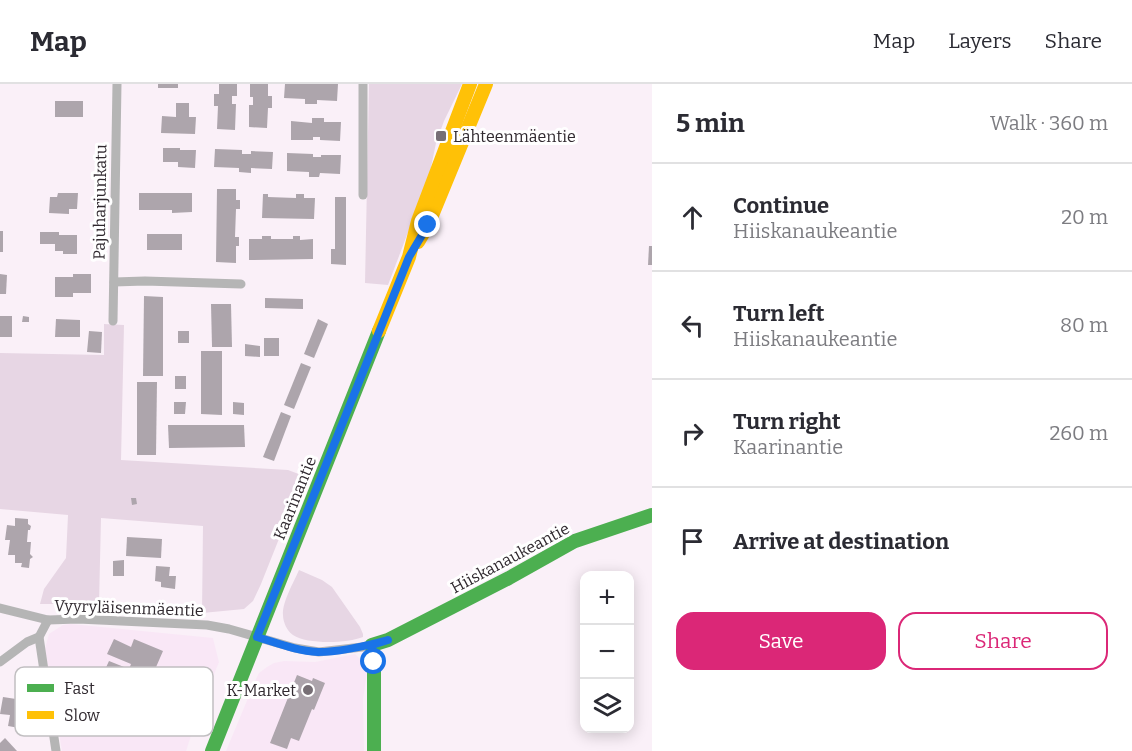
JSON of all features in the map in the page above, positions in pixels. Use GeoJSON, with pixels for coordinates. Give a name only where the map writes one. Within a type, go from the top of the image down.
{"type":"FeatureCollection","features":[{"type":"Feature","properties":{"kind":"main road","name":"Kaarinantie"},"geometry":{"type":"LineString","coordinates":[[212,751],[409,257],[418,221],[470,84]]}},
{"type":"Feature","properties":{"kind":"main road","name":"Kaarinantie"},"geometry":{"type":"LineString","coordinates":[[409,257],[428,225],[486,84]]}},
{"type":"Feature","properties":{"kind":"main road","name":"Hiiskanaukeantie"},"geometry":{"type":"LineString","coordinates":[[374,751],[372,645],[388,640],[509,578],[575,541],[652,515]]}},
{"type":"Feature","properties":{"kind":"street","name":"Pajuharjunkatu"},"geometry":{"type":"LineString","coordinates":[[113,321],[117,84]]}},
{"type":"Feature","properties":{"kind":"street"},"geometry":{"type":"LineString","coordinates":[[363,84],[363,195]]}},
{"type":"Feature","properties":{"kind":"street"},"geometry":{"type":"LineString","coordinates":[[114,282],[241,284]]}},
{"type":"Feature","properties":{"kind":"street","name":"Vyyryläisenmäentie"},"geometry":{"type":"LineString","coordinates":[[0,608],[48,620],[78,619],[207,625],[257,637]]}},
{"type":"Feature","properties":{"kind":"street"},"geometry":{"type":"LineString","coordinates":[[43,667],[39,637],[48,620]]}},
{"type":"Feature","properties":{"kind":"street"},"geometry":{"type":"LineString","coordinates":[[0,662],[27,642],[39,637]]}},
{"type":"Feature","properties":{"kind":"street","name":"Hiiskanaukeantie"},"geometry":{"type":"LineString","coordinates":[[257,637],[319,652],[362,647],[388,640]]}},
{"type":"Feature","properties":{"kind":"street"},"geometry":{"type":"LineString","coordinates":[[54,736],[56,751]]}},
{"type":"Feature","properties":{"kind":"shaded area"},"geometry":{"type":"Polygon","coordinates":[[[369,84],[462,84],[444,121],[436,143],[429,177],[388,285],[365,283],[369,84]]]}},
{"type":"Feature","properties":{"kind":"shaded area"},"geometry":{"type":"Polygon","coordinates":[[[104,324],[124,325],[121,460],[288,470],[304,476],[261,584],[253,601],[244,609],[202,613],[203,526],[101,518],[99,604],[40,604],[44,589],[66,558],[68,515],[0,509],[0,353],[104,355],[104,324]]]}},
{"type":"Feature","properties":{"kind":"shaded area"},"geometry":{"type":"Polygon","coordinates":[[[299,570],[332,587],[360,627],[363,637],[338,642],[318,642],[300,638],[287,629],[283,610],[299,570]]]}},
{"type":"Feature","properties":{"kind":"shaded area"},"geometry":{"type":"Polygon","coordinates":[[[63,625],[213,638],[219,662],[213,677],[213,667],[48,667],[45,649],[49,634],[63,625]]]}},
{"type":"Feature","properties":{"kind":"shaded area"},"geometry":{"type":"Polygon","coordinates":[[[355,654],[364,663],[367,673],[363,699],[364,751],[226,751],[259,673],[274,663],[284,661],[315,662],[355,654]]]}},
{"type":"Feature","properties":{"kind":"shaded area"},"geometry":{"type":"Polygon","coordinates":[[[60,736],[191,736],[186,751],[62,751],[60,736]]]}},
{"type":"Feature","properties":{"kind":"building"},"geometry":{"type":"Polygon","coordinates":[[[158,84],[178,84],[178,88],[158,88],[158,84]]]}},
{"type":"Feature","properties":{"kind":"building"},"geometry":{"type":"Polygon","coordinates":[[[219,84],[237,84],[237,96],[232,96],[232,104],[236,104],[235,130],[217,129],[218,106],[214,106],[214,94],[219,94],[219,84]]]}},
{"type":"Feature","properties":{"kind":"building"},"geometry":{"type":"Polygon","coordinates":[[[250,84],[268,84],[268,96],[272,96],[272,108],[268,108],[267,128],[249,127],[249,105],[253,105],[253,97],[250,97],[250,84]]]}},
{"type":"Feature","properties":{"kind":"building"},"geometry":{"type":"Polygon","coordinates":[[[285,84],[338,84],[337,101],[317,100],[317,104],[305,104],[305,99],[284,98],[285,84]]]}},
{"type":"Feature","properties":{"kind":"building"},"geometry":{"type":"Polygon","coordinates":[[[55,101],[83,101],[83,117],[55,117],[55,101]]]}},
{"type":"Feature","properties":{"kind":"building"},"geometry":{"type":"Polygon","coordinates":[[[176,103],[189,103],[189,117],[196,117],[195,134],[161,133],[162,116],[176,117],[176,103]]]}},
{"type":"Feature","properties":{"kind":"building"},"geometry":{"type":"Polygon","coordinates":[[[312,118],[324,118],[324,122],[341,122],[340,141],[320,140],[320,137],[313,137],[313,140],[291,140],[291,121],[312,123],[312,118]]]}},
{"type":"Feature","properties":{"kind":"building"},"geometry":{"type":"Polygon","coordinates":[[[163,148],[196,150],[195,168],[178,167],[178,162],[163,162],[163,148]]]}},
{"type":"Feature","properties":{"kind":"building"},"geometry":{"type":"Polygon","coordinates":[[[215,149],[242,150],[242,154],[251,154],[251,151],[273,152],[272,169],[251,168],[251,173],[239,172],[239,168],[214,167],[215,149]]]}},
{"type":"Feature","properties":{"kind":"building"},"geometry":{"type":"Polygon","coordinates":[[[287,153],[313,154],[313,157],[341,155],[340,174],[320,173],[319,177],[309,177],[309,172],[287,171],[287,153]]]}},
{"type":"Feature","properties":{"kind":"building"},"geometry":{"type":"Polygon","coordinates":[[[217,189],[236,189],[236,200],[240,200],[240,209],[236,209],[235,237],[239,237],[239,246],[236,246],[236,263],[216,262],[217,189]]]}},
{"type":"Feature","properties":{"kind":"building"},"geometry":{"type":"Polygon","coordinates":[[[58,193],[78,193],[77,209],[69,209],[69,214],[49,213],[50,197],[57,197],[58,193]]]}},
{"type":"Feature","properties":{"kind":"building"},"geometry":{"type":"Polygon","coordinates":[[[139,193],[192,193],[192,212],[139,210],[139,193]]]}},
{"type":"Feature","properties":{"kind":"building"},"geometry":{"type":"Polygon","coordinates":[[[263,194],[268,194],[268,197],[296,198],[296,194],[304,194],[304,198],[315,198],[314,219],[262,218],[263,194]]]}},
{"type":"Feature","properties":{"kind":"building"},"geometry":{"type":"Polygon","coordinates":[[[335,197],[346,197],[346,265],[331,264],[331,249],[335,249],[335,197]]]}},
{"type":"Feature","properties":{"kind":"building"},"geometry":{"type":"Polygon","coordinates":[[[0,231],[3,231],[3,252],[0,252],[0,231]]]}},
{"type":"Feature","properties":{"kind":"building"},"geometry":{"type":"Polygon","coordinates":[[[40,232],[77,235],[77,254],[63,254],[63,251],[55,251],[55,244],[40,244],[40,232]]]}},
{"type":"Feature","properties":{"kind":"building"},"geometry":{"type":"Polygon","coordinates":[[[147,234],[182,234],[182,250],[147,250],[147,234]]]}},
{"type":"Feature","properties":{"kind":"building"},"geometry":{"type":"Polygon","coordinates":[[[262,236],[271,236],[271,239],[293,239],[293,236],[300,236],[300,240],[313,239],[313,259],[249,260],[249,239],[262,239],[262,236]]]}},
{"type":"Feature","properties":{"kind":"building"},"geometry":{"type":"Polygon","coordinates":[[[649,246],[652,246],[652,265],[648,265],[649,246]]]}},
{"type":"Feature","properties":{"kind":"building"},"geometry":{"type":"Polygon","coordinates":[[[0,274],[7,275],[6,294],[0,294],[0,274]]]}},
{"type":"Feature","properties":{"kind":"building"},"geometry":{"type":"Polygon","coordinates":[[[73,274],[91,274],[91,293],[73,293],[73,297],[55,297],[55,277],[73,277],[73,274]]]}},
{"type":"Feature","properties":{"kind":"building"},"geometry":{"type":"Polygon","coordinates":[[[144,296],[163,297],[163,376],[143,376],[144,296]]]}},
{"type":"Feature","properties":{"kind":"building"},"geometry":{"type":"Polygon","coordinates":[[[265,298],[303,299],[303,309],[265,308],[265,298]]]}},
{"type":"Feature","properties":{"kind":"building"},"geometry":{"type":"Polygon","coordinates":[[[211,304],[231,304],[232,347],[212,347],[211,304]]]}},
{"type":"Feature","properties":{"kind":"building"},"geometry":{"type":"Polygon","coordinates":[[[0,316],[12,316],[12,337],[0,337],[0,316]]]}},
{"type":"Feature","properties":{"kind":"building"},"geometry":{"type":"Polygon","coordinates":[[[23,316],[29,317],[29,322],[22,322],[23,316]]]}},
{"type":"Feature","properties":{"kind":"building"},"geometry":{"type":"Polygon","coordinates":[[[56,319],[80,320],[80,337],[55,337],[56,319]]]}},
{"type":"Feature","properties":{"kind":"building"},"geometry":{"type":"Polygon","coordinates":[[[318,319],[328,324],[314,358],[304,354],[318,319]]]}},
{"type":"Feature","properties":{"kind":"building"},"geometry":{"type":"Polygon","coordinates":[[[89,331],[102,332],[101,353],[87,352],[89,331]]]}},
{"type":"Feature","properties":{"kind":"building"},"geometry":{"type":"Polygon","coordinates":[[[178,331],[189,331],[189,343],[178,343],[178,331]]]}},
{"type":"Feature","properties":{"kind":"building"},"geometry":{"type":"Polygon","coordinates":[[[264,338],[279,338],[279,356],[264,356],[264,338]]]}},
{"type":"Feature","properties":{"kind":"building"},"geometry":{"type":"Polygon","coordinates":[[[245,344],[260,346],[260,357],[245,356],[245,344]]]}},
{"type":"Feature","properties":{"kind":"building"},"geometry":{"type":"Polygon","coordinates":[[[201,351],[222,351],[222,415],[201,414],[201,351]]]}},
{"type":"Feature","properties":{"kind":"building"},"geometry":{"type":"Polygon","coordinates":[[[301,363],[311,367],[294,409],[284,405],[301,363]]]}},
{"type":"Feature","properties":{"kind":"building"},"geometry":{"type":"Polygon","coordinates":[[[175,376],[186,376],[186,389],[175,389],[175,376]]]}},
{"type":"Feature","properties":{"kind":"building"},"geometry":{"type":"Polygon","coordinates":[[[137,382],[157,382],[156,455],[137,455],[137,382]]]}},
{"type":"Feature","properties":{"kind":"building"},"geometry":{"type":"Polygon","coordinates":[[[174,402],[186,402],[185,414],[174,414],[174,402]]]}},
{"type":"Feature","properties":{"kind":"building"},"geometry":{"type":"Polygon","coordinates":[[[233,402],[244,403],[244,415],[233,414],[233,402]]]}},
{"type":"Feature","properties":{"kind":"building"},"geometry":{"type":"Polygon","coordinates":[[[281,412],[291,416],[274,461],[263,457],[281,412]]]}},
{"type":"Feature","properties":{"kind":"building"},"geometry":{"type":"Polygon","coordinates":[[[168,425],[244,425],[245,447],[169,448],[168,425]]]}},
{"type":"Feature","properties":{"kind":"building"},"geometry":{"type":"Polygon","coordinates":[[[131,498],[136,498],[137,504],[132,505],[131,498]]]}},
{"type":"Feature","properties":{"kind":"building"},"geometry":{"type":"Polygon","coordinates":[[[15,518],[28,519],[28,524],[31,526],[28,530],[27,542],[31,542],[30,554],[33,557],[30,559],[29,568],[21,567],[22,563],[15,563],[15,555],[8,555],[10,540],[5,540],[7,525],[15,526],[15,518]]]}},
{"type":"Feature","properties":{"kind":"building"},"geometry":{"type":"Polygon","coordinates":[[[127,537],[162,539],[161,558],[126,556],[127,537]]]}},
{"type":"Feature","properties":{"kind":"building"},"geometry":{"type":"Polygon","coordinates":[[[124,560],[124,576],[113,576],[113,561],[124,560]]]}},
{"type":"Feature","properties":{"kind":"building"},"geometry":{"type":"Polygon","coordinates":[[[156,566],[170,567],[169,576],[176,576],[175,589],[161,587],[161,582],[155,581],[156,566]]]}},
{"type":"Feature","properties":{"kind":"building"},"geometry":{"type":"Polygon","coordinates":[[[114,639],[131,647],[134,639],[163,651],[156,667],[130,667],[131,664],[107,654],[114,639]]]}},
{"type":"Feature","properties":{"kind":"building"},"geometry":{"type":"Polygon","coordinates":[[[109,661],[124,667],[106,667],[109,661]]]}},
{"type":"Feature","properties":{"kind":"building"},"geometry":{"type":"Polygon","coordinates":[[[297,675],[325,683],[299,741],[291,738],[287,749],[270,743],[297,675]]]}},
{"type":"Feature","properties":{"kind":"building"},"geometry":{"type":"Polygon","coordinates":[[[3,697],[15,699],[15,727],[8,726],[10,715],[0,714],[3,697]]]}},
{"type":"Feature","properties":{"kind":"building"},"geometry":{"type":"Polygon","coordinates":[[[5,738],[17,751],[0,751],[0,743],[5,738]]]}},
{"type":"Feature","properties":{"kind":"traffic: fast"},"geometry":{"type":"LineString","coordinates":[[212,751],[379,331]]}},
{"type":"Feature","properties":{"kind":"traffic: fast"},"geometry":{"type":"LineString","coordinates":[[374,751],[372,645],[388,640],[509,578],[575,541],[652,515]]}},
{"type":"Feature","properties":{"kind":"traffic: slow"},"geometry":{"type":"LineString","coordinates":[[379,331],[409,257],[418,221],[470,84]]}},
{"type":"Feature","properties":{"kind":"traffic: slow"},"geometry":{"type":"LineString","coordinates":[[418,242],[428,225],[486,84]]}},
{"type":"Feature","properties":{"kind":"place","name":"Lähteenmäentie"},"geometry":{"type":"Point","coordinates":[441,136]}},
{"type":"Feature","properties":{"kind":"place","name":"K-Market"},"geometry":{"type":"Point","coordinates":[308,690]}},
{"type":"Feature","properties":{"kind":"route"},"geometry":{"type":"LineString","coordinates":[[374,662],[372,645],[388,640],[362,647],[319,652],[257,637],[409,257],[428,225]]}}]}
